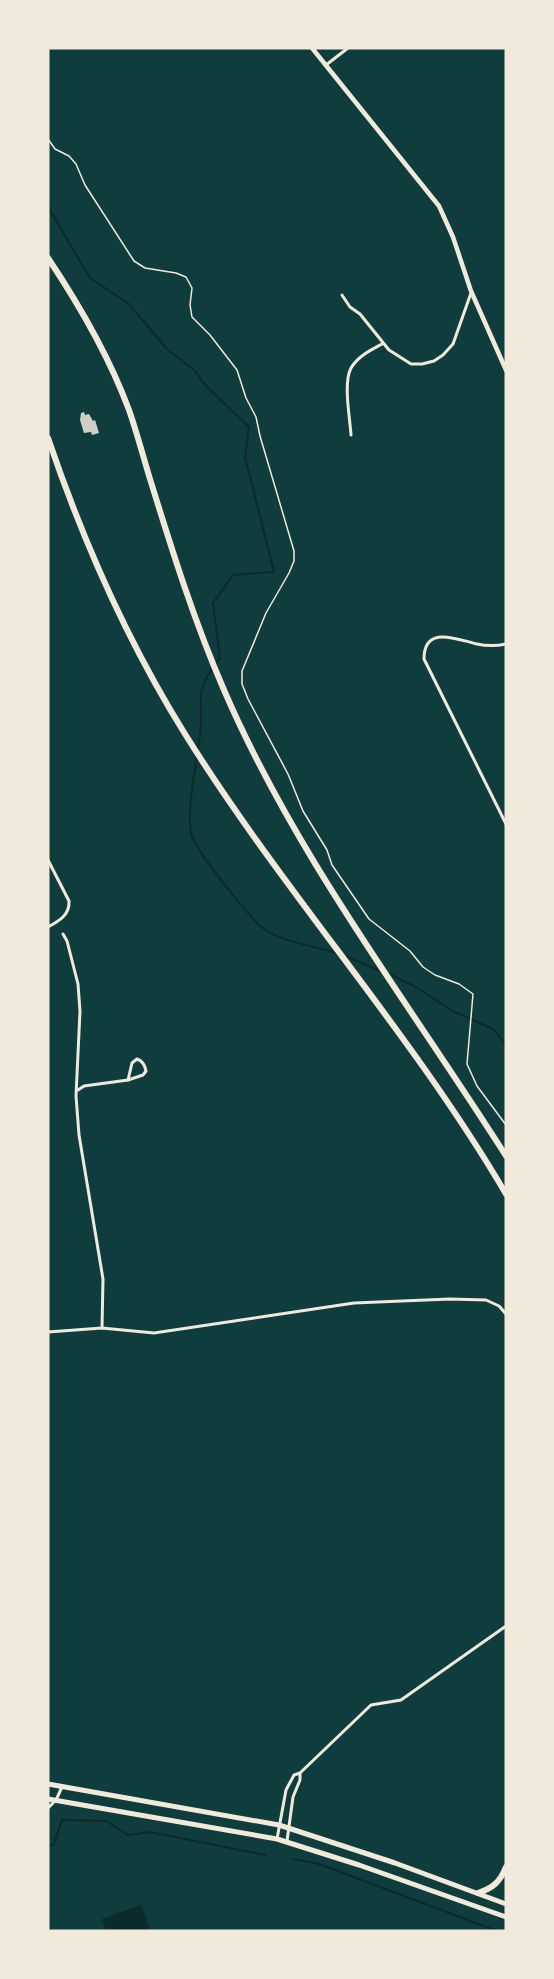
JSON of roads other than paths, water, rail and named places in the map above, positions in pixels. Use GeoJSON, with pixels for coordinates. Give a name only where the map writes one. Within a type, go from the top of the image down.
{"type":"FeatureCollection","features":[{"type":"Feature","properties":{"kind":"highway"},"geometry":{"type":"LineString","coordinates":[[48,258],[96,336],[130,412],[187,596],[202,638],[243,733],[282,809],[506,1156]]}},
{"type":"Feature","properties":{"kind":"highway"},"geometry":{"type":"LineString","coordinates":[[48,438],[71,505],[109,594],[146,666],[184,732],[209,771],[450,1106],[506,1194]]}},
{"type":"Feature","properties":{"kind":"highway"},"geometry":{"type":"LineString","coordinates":[[478,1893],[496,1885],[506,1867]]}},
{"type":"Feature","properties":{"kind":"main road"},"geometry":{"type":"LineString","coordinates":[[48,1784],[279,1825],[395,1863],[506,1904]]}},
{"type":"Feature","properties":{"kind":"main road"},"geometry":{"type":"LineString","coordinates":[[48,1799],[277,1839],[506,1917]]}},
{"type":"Feature","properties":{"kind":"street"},"geometry":{"type":"LineString","coordinates":[[312,48],[439,206],[454,240],[471,291],[506,370]]}},
{"type":"Feature","properties":{"kind":"street"},"geometry":{"type":"LineString","coordinates":[[325,66],[348,48]]}},
{"type":"Feature","properties":{"kind":"street"},"geometry":{"type":"LineString","coordinates":[[342,295],[350,307],[360,314],[382,344],[399,358],[411,364],[423,364],[443,355],[453,344],[471,291]]}},
{"type":"Feature","properties":{"kind":"street"},"geometry":{"type":"LineString","coordinates":[[351,435],[348,378],[351,368],[366,353],[382,344]]}},
{"type":"Feature","properties":{"kind":"street"},"geometry":{"type":"LineString","coordinates":[[506,644],[476,644],[451,637],[439,637],[429,642],[424,648],[424,659],[506,824]]}},
{"type":"Feature","properties":{"kind":"street"},"geometry":{"type":"LineString","coordinates":[[48,860],[69,901],[66,914],[48,927]]}},
{"type":"Feature","properties":{"kind":"street"},"geometry":{"type":"LineString","coordinates":[[63,934],[67,941],[78,984],[80,1011],[76,1096],[79,1135],[103,1279],[102,1328]]}},
{"type":"Feature","properties":{"kind":"street"},"geometry":{"type":"LineString","coordinates":[[77,1092],[84,1086],[128,1080],[143,1075],[146,1071],[140,1060],[137,1059],[132,1063],[128,1080]]}},
{"type":"Feature","properties":{"kind":"street"},"geometry":{"type":"LineString","coordinates":[[48,1332],[102,1328],[154,1333],[354,1304],[450,1299],[486,1300],[500,1306],[506,1314]]}},
{"type":"Feature","properties":{"kind":"street"},"geometry":{"type":"LineString","coordinates":[[277,1839],[286,1790],[294,1775],[300,1773],[370,1705],[401,1700],[506,1626]]}},
{"type":"Feature","properties":{"kind":"street"},"geometry":{"type":"LineString","coordinates":[[286,1842],[292,1797],[300,1780],[300,1773]]}},
{"type":"Feature","properties":{"kind":"street"},"geometry":{"type":"LineString","coordinates":[[48,1808],[56,1800],[62,1787]]}},
{"type":"Feature","properties":{"kind":"water"},"geometry":{"type":"Polygon","coordinates":[[[141,1905],[151,1931],[106,1931],[102,1919],[141,1905]]]}},
{"type":"Feature","properties":{"kind":"waterway"},"geometry":{"type":"LineString","coordinates":[[48,207],[90,278],[129,304],[167,349],[195,371],[206,386],[249,427],[245,457],[274,572],[233,575],[213,603],[220,658],[215,664]]}},
{"type":"Feature","properties":{"kind":"waterway"},"geometry":{"type":"LineString","coordinates":[[198,750],[201,693],[212,669]]}},
{"type":"Feature","properties":{"kind":"waterway"},"geometry":{"type":"LineString","coordinates":[[197,755],[190,804],[191,833],[212,869],[249,914],[267,931],[292,941],[337,953]]}},
{"type":"Feature","properties":{"kind":"waterway"},"geometry":{"type":"LineString","coordinates":[[345,956],[381,971]]}},
{"type":"Feature","properties":{"kind":"waterway"},"geometry":{"type":"LineString","coordinates":[[389,974],[414,986],[453,1011],[493,1029],[504,1042],[506,1051]]}},
{"type":"Feature","properties":{"kind":"waterway"},"geometry":{"type":"LineString","coordinates":[[48,1846],[54,1844],[62,1820],[106,1821],[128,1835],[150,1832],[265,1855]]}},
{"type":"Feature","properties":{"kind":"waterway"},"geometry":{"type":"LineString","coordinates":[[293,1859],[319,1864],[497,1931]]}}]}
